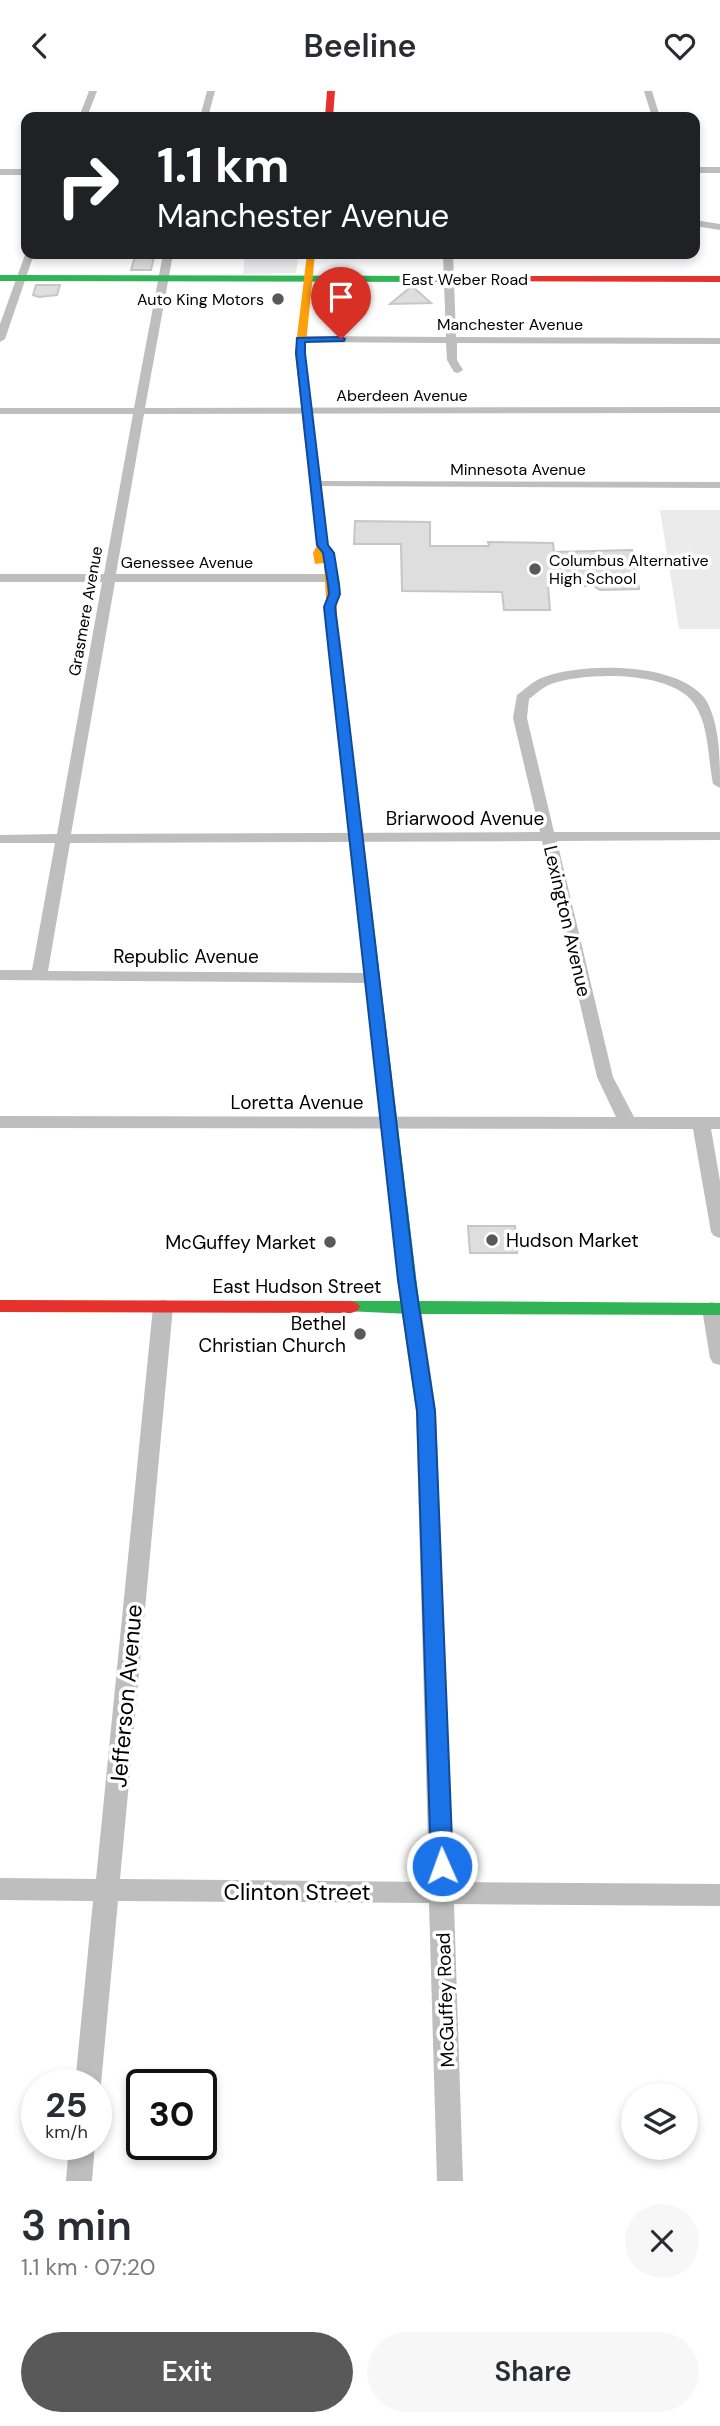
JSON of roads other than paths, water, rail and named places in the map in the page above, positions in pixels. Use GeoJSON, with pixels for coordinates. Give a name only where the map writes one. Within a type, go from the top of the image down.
{"type":"FeatureCollection","features":[{"type":"Feature","properties":{"kind":"street"},"geometry":{"type":"LineString","coordinates":[[85,112],[93,91]]}},
{"type":"Feature","properties":{"kind":"street"},"geometry":{"type":"LineString","coordinates":[[206,112],[211,91]]}},
{"type":"Feature","properties":{"kind":"street"},"geometry":{"type":"LineString","coordinates":[[329,112],[331,91]]}},
{"type":"Feature","properties":{"kind":"street"},"geometry":{"type":"LineString","coordinates":[[648,91],[654,112]]}},
{"type":"Feature","properties":{"kind":"street"},"geometry":{"type":"LineString","coordinates":[[700,170],[720,170]]}},
{"type":"Feature","properties":{"kind":"street"},"geometry":{"type":"LineString","coordinates":[[0,172],[21,172]]}},
{"type":"Feature","properties":{"kind":"street"},"geometry":{"type":"LineString","coordinates":[[700,224],[720,227]]}},
{"type":"Feature","properties":{"kind":"street"},"geometry":{"type":"LineString","coordinates":[[0,339],[27,259]]}},
{"type":"Feature","properties":{"kind":"street","name":"Grasmere Avenue"},"geometry":{"type":"LineString","coordinates":[[38,975],[167,259]]}},
{"type":"Feature","properties":{"kind":"street","name":"McGuffey Road"},"geometry":{"type":"LineString","coordinates":[[310,259],[300,339],[322,545],[318,553],[326,578],[322,595],[330,607],[388,1123],[426,1411],[450,2181]]}},
{"type":"Feature","properties":{"kind":"street"},"geometry":{"type":"LineString","coordinates":[[448,259],[452,359],[458,370]]}},
{"type":"Feature","properties":{"kind":"street","name":"East Weber Road"},"geometry":{"type":"LineString","coordinates":[[0,278],[720,279]]}},
{"type":"Feature","properties":{"kind":"street","name":"Manchester Avenue"},"geometry":{"type":"LineString","coordinates":[[300,339],[720,341]]}},
{"type":"Feature","properties":{"kind":"street","name":"Aberdeen Avenue"},"geometry":{"type":"LineString","coordinates":[[0,411],[720,410]]}},
{"type":"Feature","properties":{"kind":"street","name":"Minnesota Avenue"},"geometry":{"type":"LineString","coordinates":[[316,484],[720,485]]}},
{"type":"Feature","properties":{"kind":"street","name":"Genessee Avenue"},"geometry":{"type":"LineString","coordinates":[[0,578],[326,578]]}},
{"type":"Feature","properties":{"kind":"street","name":"Lexington Avenue"},"geometry":{"type":"LineString","coordinates":[[628,1123],[605,1077],[520,718],[522,698],[542,683],[570,675],[624,674],[661,679],[690,691],[703,708],[720,784]]}},
{"type":"Feature","properties":{"kind":"street","name":"Briarwood Avenue"},"geometry":{"type":"LineString","coordinates":[[0,839],[720,837]]}},
{"type":"Feature","properties":{"kind":"street","name":"Republic Avenue"},"geometry":{"type":"LineString","coordinates":[[0,975],[372,978]]}},
{"type":"Feature","properties":{"kind":"street","name":"Loretta Avenue"},"geometry":{"type":"LineString","coordinates":[[0,1122],[720,1123]]}},
{"type":"Feature","properties":{"kind":"street"},"geometry":{"type":"LineString","coordinates":[[701,1123],[720,1232]]}},
{"type":"Feature","properties":{"kind":"street","name":"East Hudson Street"},"geometry":{"type":"LineString","coordinates":[[0,1306],[716,1309]]}},
{"type":"Feature","properties":{"kind":"street","name":"Jefferson Avenue"},"geometry":{"type":"LineString","coordinates":[[89,2069],[163,1307]]}},
{"type":"Feature","properties":{"kind":"street"},"geometry":{"type":"LineString","coordinates":[[716,1309],[720,1358]]}},
{"type":"Feature","properties":{"kind":"street","name":"Clinton Street"},"geometry":{"type":"LineString","coordinates":[[0,1889],[720,1895]]}},
{"type":"Feature","properties":{"kind":"street"},"geometry":{"type":"LineString","coordinates":[[79,2181],[81,2160]]}},
{"type":"Feature","properties":{"kind":"place","name":"Auto King Motors"},"geometry":{"type":"Point","coordinates":[278,299]}},
{"type":"Feature","properties":{"kind":"place","name":"Columbus Alternative High School"},"geometry":{"type":"Point","coordinates":[535,569]}},
{"type":"Feature","properties":{"kind":"place","name":"Hudson Market"},"geometry":{"type":"Point","coordinates":[492,1240]}},
{"type":"Feature","properties":{"kind":"place","name":"McGuffey Market"},"geometry":{"type":"Point","coordinates":[330,1242]}},
{"type":"Feature","properties":{"kind":"place","name":"Bethel Christian Church"},"geometry":{"type":"Point","coordinates":[360,1334]}}]}
